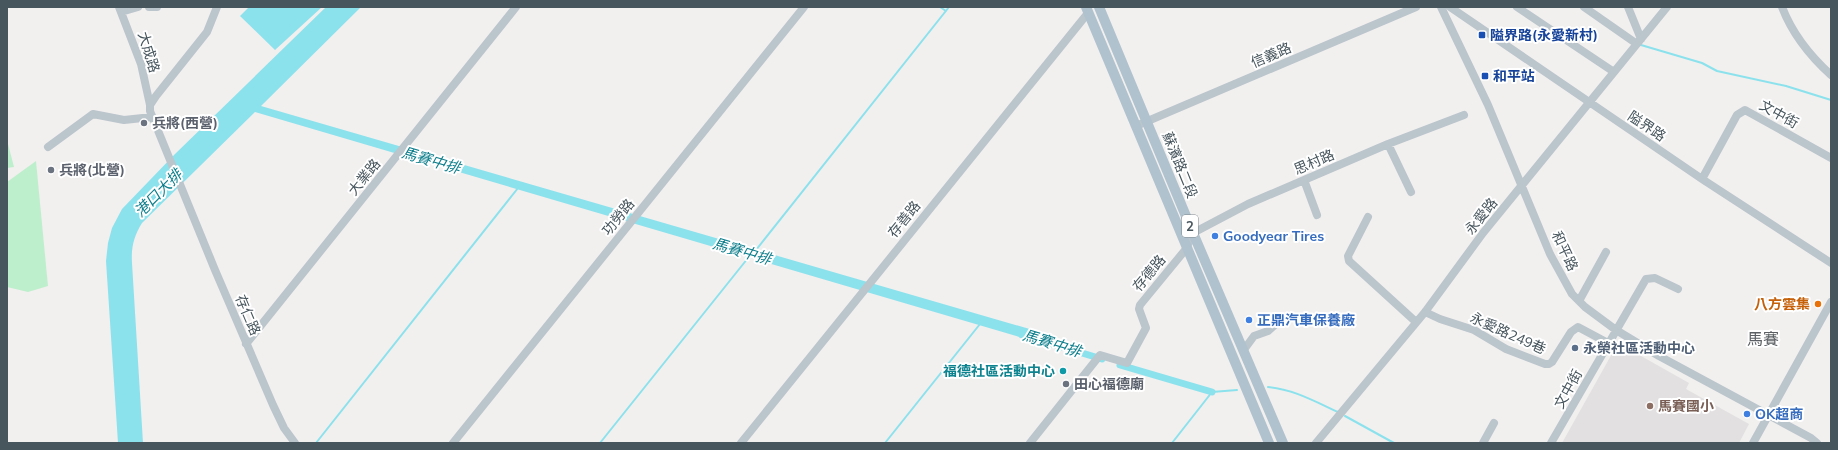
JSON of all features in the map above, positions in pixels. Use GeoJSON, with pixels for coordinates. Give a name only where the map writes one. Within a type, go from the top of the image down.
{"type":"FeatureCollection","features":[{"type":"Feature","properties":{"kind":"main road","name":"蘇濱路二段"},"geometry":{"type":"LineString","coordinates":[[1099,7],[1193,233],[1283,443]]}},
{"type":"Feature","properties":{"kind":"main road","name":"蘇濱路二段"},"geometry":{"type":"LineString","coordinates":[[1087,10],[1186,249],[1269,443]]}},
{"type":"Feature","properties":{"kind":"street"},"geometry":{"type":"LineString","coordinates":[[120,9],[138,7]]}},
{"type":"Feature","properties":{"kind":"street"},"geometry":{"type":"LineString","coordinates":[[149,7],[158,7]]}},
{"type":"Feature","properties":{"kind":"street"},"geometry":{"type":"LineString","coordinates":[[48,147],[93,114],[124,120],[152,117],[150,106],[207,32],[217,7]]}},
{"type":"Feature","properties":{"kind":"street","name":"大業路"},"geometry":{"type":"LineString","coordinates":[[246,344],[516,7]]}},
{"type":"Feature","properties":{"kind":"street","name":"功勞路"},"geometry":{"type":"LineString","coordinates":[[453,443],[804,7]]}},
{"type":"Feature","properties":{"kind":"street","name":"信義路"},"geometry":{"type":"LineString","coordinates":[[1136,126],[1416,7]]}},
{"type":"Feature","properties":{"kind":"street","name":"和平路"},"geometry":{"type":"LineString","coordinates":[[1441,7],[1488,105],[1553,260],[1572,294],[1600,320],[1616,330],[1659,356],[1816,443]]}},
{"type":"Feature","properties":{"kind":"street","name":"隘界路"},"geometry":{"type":"LineString","coordinates":[[1450,7],[1702,179],[1831,263]]}},
{"type":"Feature","properties":{"kind":"street"},"geometry":{"type":"LineString","coordinates":[[1517,7],[1614,72]]}},
{"type":"Feature","properties":{"kind":"street"},"geometry":{"type":"LineString","coordinates":[[1584,7],[1639,42]]}},
{"type":"Feature","properties":{"kind":"street"},"geometry":{"type":"LineString","coordinates":[[1628,7],[1639,42]]}},
{"type":"Feature","properties":{"kind":"street","name":"永愛路"},"geometry":{"type":"LineString","coordinates":[[1316,443],[1425,312],[1483,233],[1667,7]]}},
{"type":"Feature","properties":{"kind":"street"},"geometry":{"type":"LineString","coordinates":[[1782,7],[1796,35],[1810,54],[1831,75]]}},
{"type":"Feature","properties":{"kind":"street","name":"大成路"},"geometry":{"type":"LineString","coordinates":[[120,9],[141,64],[150,106]]}},
{"type":"Feature","properties":{"kind":"street","name":"存善路"},"geometry":{"type":"LineString","coordinates":[[741,443],[1087,10]]}},
{"type":"Feature","properties":{"kind":"street","name":"文中街"},"geometry":{"type":"LineString","coordinates":[[1702,179],[1737,115],[1745,110],[1831,158]]}},
{"type":"Feature","properties":{"kind":"street","name":"思村路"},"geometry":{"type":"LineString","coordinates":[[1193,233],[1248,204],[1388,144],[1464,115]]}},
{"type":"Feature","properties":{"kind":"street","name":"存仁路"},"geometry":{"type":"LineString","coordinates":[[152,117],[246,344],[284,428],[295,443]]}},
{"type":"Feature","properties":{"kind":"street"},"geometry":{"type":"LineString","coordinates":[[1388,144],[1411,192]]}},
{"type":"Feature","properties":{"kind":"street"},"geometry":{"type":"LineString","coordinates":[[1304,180],[1318,215]]}},
{"type":"Feature","properties":{"kind":"street"},"geometry":{"type":"LineString","coordinates":[[1368,217],[1349,254],[1349,261],[1416,322]]}},
{"type":"Feature","properties":{"kind":"street"},"geometry":{"type":"LineString","coordinates":[[1186,249],[1193,233]]}},
{"type":"Feature","properties":{"kind":"street","name":"存德路"},"geometry":{"type":"LineString","coordinates":[[1030,443],[1100,355],[1127,363],[1146,328],[1139,310],[1140,305],[1186,249]]}},
{"type":"Feature","properties":{"kind":"street"},"geometry":{"type":"LineString","coordinates":[[1579,301],[1606,252]]}},
{"type":"Feature","properties":{"kind":"street","name":"文中街"},"geometry":{"type":"LineString","coordinates":[[1551,443],[1646,279],[1650,277],[1678,289]]}},
{"type":"Feature","properties":{"kind":"street"},"geometry":{"type":"LineString","coordinates":[[1753,443],[1831,302]]}},
{"type":"Feature","properties":{"kind":"street","name":"永愛路249巷"},"geometry":{"type":"LineString","coordinates":[[1425,312],[1440,320],[1474,330],[1506,349],[1545,364],[1552,362],[1571,332],[1578,327],[1608,343]]}},
{"type":"Feature","properties":{"kind":"street"},"geometry":{"type":"LineString","coordinates":[[1243,351],[1254,336],[1268,331],[1277,323]]}},
{"type":"Feature","properties":{"kind":"street"},"geometry":{"type":"LineString","coordinates":[[1483,443],[1494,423]]}},
{"type":"Feature","properties":{"kind":"shaded area","name":"馬賽國小"},"geometry":{"type":"Polygon","coordinates":[[[1618,343],[1689,383],[1686,389],[1749,424],[1739,443],[1562,443],[1618,343]]]}},
{"type":"Feature","properties":{"kind":"green space"},"geometry":{"type":"Polygon","coordinates":[[[7,140],[14,167],[7,168],[7,140]]]}},
{"type":"Feature","properties":{"kind":"green space"},"geometry":{"type":"Polygon","coordinates":[[[36,161],[48,286],[28,292],[7,287],[7,182],[36,161]]]}},
{"type":"Feature","properties":{"kind":"water"},"geometry":{"type":"Polygon","coordinates":[[[249,7],[322,7],[275,50],[240,16],[249,7]]]}},
{"type":"Feature","properties":{"kind":"water","name":"港口大排"},"geometry":{"type":"Polygon","coordinates":[[[326,7],[361,7],[261,106],[1033,330],[1030,340],[255,112],[142,223],[137,232],[132,257],[143,443],[118,443],[106,261],[108,243],[112,228],[122,209],[175,154],[326,7]]]}},
{"type":"Feature","properties":{"kind":"waterway"},"geometry":{"type":"LineString","coordinates":[[940,7],[946,11]]}},
{"type":"Feature","properties":{"kind":"waterway"},"geometry":{"type":"LineString","coordinates":[[756,250],[949,7]]}},
{"type":"Feature","properties":{"kind":"waterway"},"geometry":{"type":"LineString","coordinates":[[1641,45],[1702,63],[1717,71],[1786,86],[1831,100]]}},
{"type":"Feature","properties":{"kind":"waterway"},"geometry":{"type":"LineString","coordinates":[[316,443],[518,188]]}},
{"type":"Feature","properties":{"kind":"waterway"},"geometry":{"type":"LineString","coordinates":[[600,443],[748,258],[751,257]]}},
{"type":"Feature","properties":{"kind":"waterway"},"geometry":{"type":"LineString","coordinates":[[885,443],[980,324]]}},
{"type":"Feature","properties":{"kind":"waterway","name":"馬賽中排"},"geometry":{"type":"LineString","coordinates":[[1022,335],[1102,359]]}},
{"type":"Feature","properties":{"kind":"waterway","name":"馬賽中排"},"geometry":{"type":"LineString","coordinates":[[1120,365],[1212,392]]}},
{"type":"Feature","properties":{"kind":"waterway"},"geometry":{"type":"LineString","coordinates":[[1268,387],[1295,393],[1338,412]]}},
{"type":"Feature","properties":{"kind":"waterway"},"geometry":{"type":"LineString","coordinates":[[1172,443],[1212,392],[1237,390]]}},
{"type":"Feature","properties":{"kind":"waterway"},"geometry":{"type":"LineString","coordinates":[[1345,416],[1394,443]]}},
{"type":"Feature","properties":{"kind":"place","name":"隘界路(永愛新村)"},"geometry":{"type":"Point","coordinates":[1482,35]}},
{"type":"Feature","properties":{"kind":"place","name":"和平站"},"geometry":{"type":"Point","coordinates":[1485,76]}},
{"type":"Feature","properties":{"kind":"place","name":"兵將(西營)"},"geometry":{"type":"Point","coordinates":[144,123]}},
{"type":"Feature","properties":{"kind":"place","name":"兵將(北營)"},"geometry":{"type":"Point","coordinates":[51,170]}},
{"type":"Feature","properties":{"kind":"place","name":"Goodyear Tires"},"geometry":{"type":"Point","coordinates":[1215,236]}},
{"type":"Feature","properties":{"kind":"place","name":"八方雲集"},"geometry":{"type":"Point","coordinates":[1818,304]}},
{"type":"Feature","properties":{"kind":"place","name":"正鼎汽車保養廠"},"geometry":{"type":"Point","coordinates":[1249,320]}},
{"type":"Feature","properties":{"kind":"place","name":"永榮社區活動中心"},"geometry":{"type":"Point","coordinates":[1575,348]}},
{"type":"Feature","properties":{"kind":"place","name":"福德社區活動中心"},"geometry":{"type":"Point","coordinates":[1063,371]}},
{"type":"Feature","properties":{"kind":"place","name":"田心福德廟"},"geometry":{"type":"Point","coordinates":[1066,384]}},
{"type":"Feature","properties":{"kind":"place","name":"馬賽國小"},"geometry":{"type":"Point","coordinates":[1650,406]}},
{"type":"Feature","properties":{"kind":"place","name":"OK超商"},"geometry":{"type":"Point","coordinates":[1747,414]}},
{"type":"Feature","properties":{"kind":"district","name":"馬賽"},"geometry":{"type":"Point","coordinates":[1763,339]}}]}
